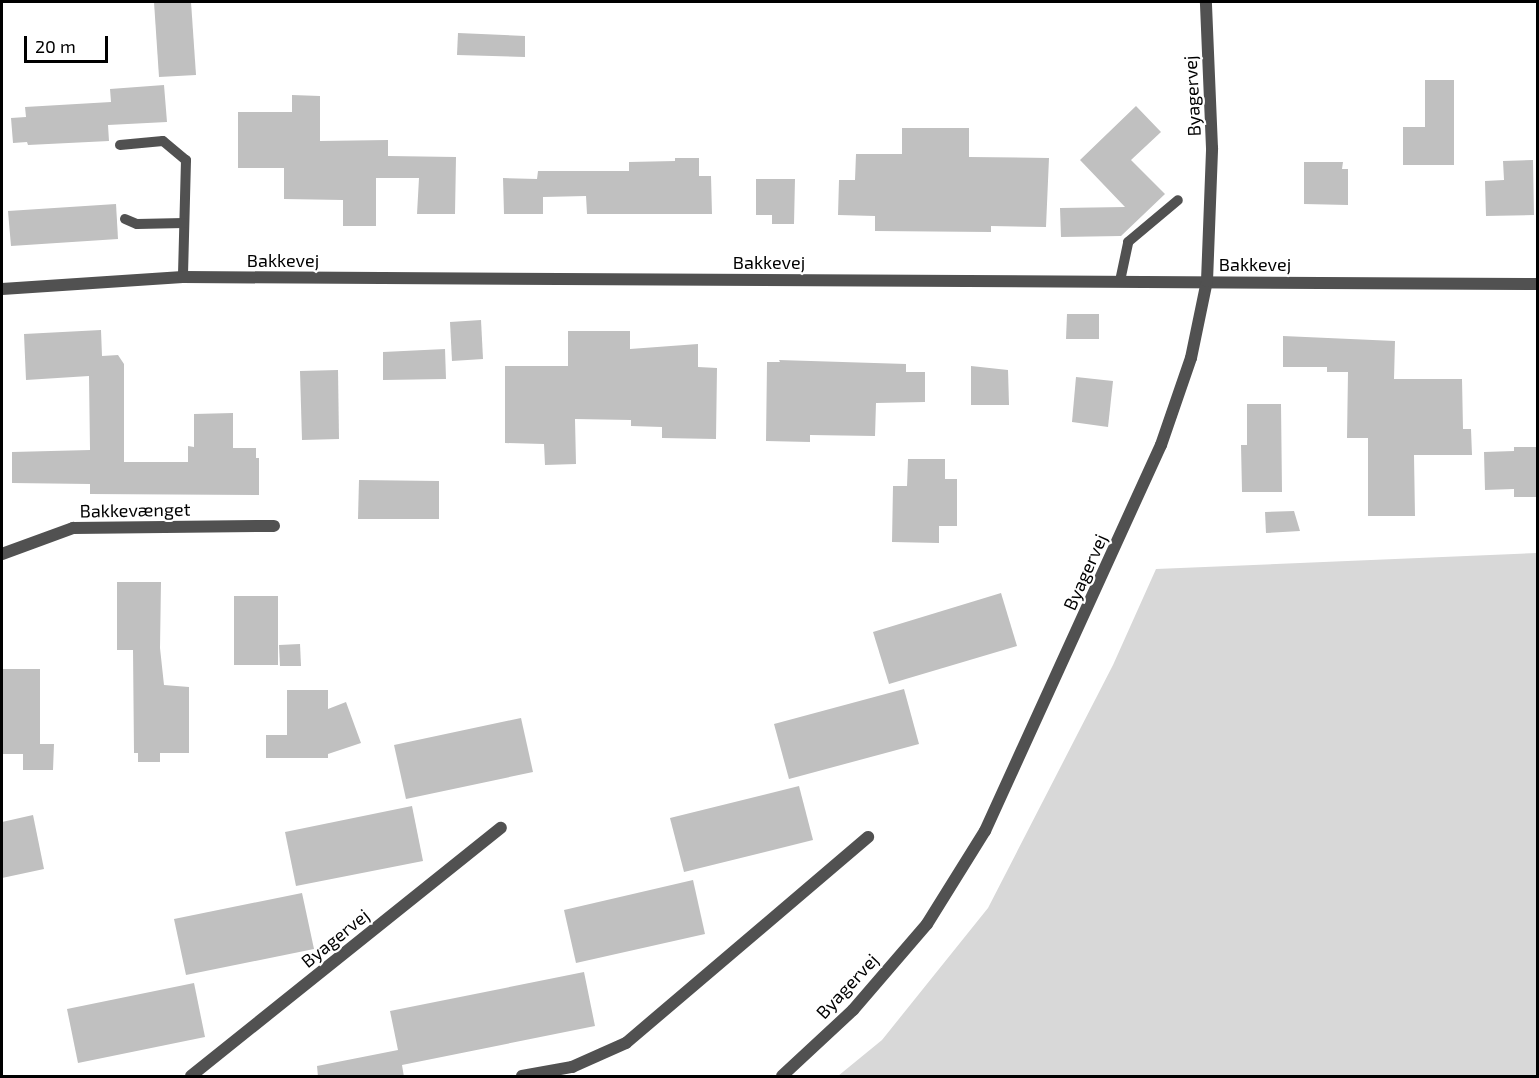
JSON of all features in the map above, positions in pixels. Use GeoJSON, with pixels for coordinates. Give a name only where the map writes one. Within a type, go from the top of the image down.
{"type":"FeatureCollection","features":[{"type":"Feature","properties":{"kind":"street","name":"Byagervej"},"geometry":{"type":"LineString","coordinates":[[782,1077],[853,1010],[927,924],[985,831],[1161,445],[1191,358],[1207,281],[1212,148],[1206,2]]}},
{"type":"Feature","properties":{"kind":"street","name":"Bakkevej"},"geometry":{"type":"LineString","coordinates":[[2,290],[183,277],[1538,284]]}},
{"type":"Feature","properties":{"kind":"street","name":"Bakkevænget"},"geometry":{"type":"LineString","coordinates":[[2,554],[73,528],[274,526]]}},
{"type":"Feature","properties":{"kind":"street","name":"Byagervej"},"geometry":{"type":"LineString","coordinates":[[191,1077],[501,828]]}},
{"type":"Feature","properties":{"kind":"street"},"geometry":{"type":"LineString","coordinates":[[522,1077],[572,1067],[626,1043],[868,837]]}},
{"type":"Feature","properties":{"kind":"lane"},"geometry":{"type":"LineString","coordinates":[[120,144],[163,141],[186,160],[183,277]]}},
{"type":"Feature","properties":{"kind":"lane"},"geometry":{"type":"LineString","coordinates":[[1120,281],[1128,242],[1178,200]]}},
{"type":"Feature","properties":{"kind":"lane"},"geometry":{"type":"LineString","coordinates":[[125,219],[137,224],[184,223]]}},
{"type":"Feature","properties":{"kind":"shaded area"},"geometry":{"type":"Polygon","coordinates":[[[1537,553],[1537,1076],[838,1076],[882,1040],[988,908],[1113,665],[1156,569],[1537,553]]]}},
{"type":"Feature","properties":{"kind":"building"},"geometry":{"type":"Polygon","coordinates":[[[154,2],[191,2],[196,75],[159,77],[154,2]]]}},
{"type":"Feature","properties":{"kind":"building"},"geometry":{"type":"Polygon","coordinates":[[[458,33],[525,36],[525,57],[457,55],[458,33]]]}},
{"type":"Feature","properties":{"kind":"building"},"geometry":{"type":"Polygon","coordinates":[[[1425,80],[1454,80],[1454,165],[1403,165],[1403,127],[1425,127],[1425,80]]]}},
{"type":"Feature","properties":{"kind":"building"},"geometry":{"type":"Polygon","coordinates":[[[164,85],[167,122],[108,125],[109,141],[28,145],[27,142],[13,143],[11,118],[26,117],[25,107],[111,102],[110,89],[164,85]]]}},
{"type":"Feature","properties":{"kind":"building"},"geometry":{"type":"Polygon","coordinates":[[[292,95],[320,96],[320,141],[388,140],[388,156],[456,157],[455,214],[417,214],[419,178],[376,178],[376,226],[343,226],[343,200],[284,199],[284,168],[238,168],[238,112],[292,112],[292,95]]]}},
{"type":"Feature","properties":{"kind":"building"},"geometry":{"type":"Polygon","coordinates":[[[1136,106],[1161,132],[1131,160],[1165,194],[1121,236],[1061,237],[1060,208],[1125,207],[1080,160],[1136,106]]]}},
{"type":"Feature","properties":{"kind":"building"},"geometry":{"type":"Polygon","coordinates":[[[902,128],[969,128],[969,157],[1049,158],[1046,227],[991,226],[991,232],[875,231],[875,216],[838,215],[839,180],[855,180],[856,154],[902,154],[902,128]]]}},
{"type":"Feature","properties":{"kind":"building"},"geometry":{"type":"Polygon","coordinates":[[[675,158],[699,158],[699,176],[711,176],[712,214],[587,214],[586,196],[543,197],[543,214],[504,214],[503,178],[537,179],[538,171],[629,171],[629,162],[675,161],[675,158]]]}},
{"type":"Feature","properties":{"kind":"building"},"geometry":{"type":"Polygon","coordinates":[[[1533,160],[1534,215],[1486,216],[1485,181],[1504,180],[1503,161],[1533,160]]]}},
{"type":"Feature","properties":{"kind":"building"},"geometry":{"type":"Polygon","coordinates":[[[1304,162],[1343,162],[1342,169],[1348,169],[1348,205],[1304,204],[1304,162]]]}},
{"type":"Feature","properties":{"kind":"building"},"geometry":{"type":"Polygon","coordinates":[[[756,179],[795,179],[794,224],[772,224],[772,215],[756,215],[756,179]]]}},
{"type":"Feature","properties":{"kind":"building"},"geometry":{"type":"Polygon","coordinates":[[[116,204],[118,239],[11,246],[8,211],[116,204]]]}},
{"type":"Feature","properties":{"kind":"building"},"geometry":{"type":"Polygon","coordinates":[[[1067,314],[1099,314],[1099,339],[1066,339],[1067,314]]]}},
{"type":"Feature","properties":{"kind":"building"},"geometry":{"type":"Polygon","coordinates":[[[481,320],[483,359],[452,361],[450,322],[481,320]]]}},
{"type":"Feature","properties":{"kind":"building"},"geometry":{"type":"Polygon","coordinates":[[[101,330],[102,356],[118,355],[124,364],[124,462],[188,462],[188,446],[194,447],[194,414],[233,413],[233,448],[256,448],[256,458],[259,458],[259,495],[90,494],[90,484],[12,483],[12,452],[90,450],[89,376],[26,380],[24,334],[101,330]]]}},
{"type":"Feature","properties":{"kind":"building"},"geometry":{"type":"Polygon","coordinates":[[[568,331],[630,331],[630,349],[698,344],[698,367],[717,368],[716,439],[662,438],[662,427],[631,426],[631,420],[575,419],[576,464],[545,465],[544,444],[505,443],[505,366],[568,366],[568,331]]]}},
{"type":"Feature","properties":{"kind":"building"},"geometry":{"type":"Polygon","coordinates":[[[1283,336],[1395,341],[1394,379],[1462,379],[1463,429],[1471,429],[1472,455],[1414,455],[1415,516],[1368,516],[1368,438],[1347,438],[1348,372],[1327,372],[1327,367],[1283,367],[1283,336]]]}},
{"type":"Feature","properties":{"kind":"building"},"geometry":{"type":"Polygon","coordinates":[[[445,349],[446,379],[383,380],[383,352],[445,349]]]}},
{"type":"Feature","properties":{"kind":"building"},"geometry":{"type":"Polygon","coordinates":[[[779,360],[906,364],[906,372],[925,372],[925,402],[876,403],[875,436],[810,435],[810,442],[766,441],[767,362],[780,362],[779,360]]]}},
{"type":"Feature","properties":{"kind":"building"},"geometry":{"type":"Polygon","coordinates":[[[971,366],[1008,370],[1009,405],[971,405],[971,366]]]}},
{"type":"Feature","properties":{"kind":"building"},"geometry":{"type":"Polygon","coordinates":[[[338,370],[339,439],[302,440],[300,371],[338,370]]]}},
{"type":"Feature","properties":{"kind":"building"},"geometry":{"type":"Polygon","coordinates":[[[1076,377],[1113,381],[1108,427],[1072,422],[1076,377]]]}},
{"type":"Feature","properties":{"kind":"building"},"geometry":{"type":"Polygon","coordinates":[[[1247,404],[1281,404],[1282,492],[1242,492],[1241,445],[1247,445],[1247,404]]]}},
{"type":"Feature","properties":{"kind":"building"},"geometry":{"type":"Polygon","coordinates":[[[1514,447],[1538,447],[1538,497],[1514,497],[1514,489],[1485,490],[1484,452],[1514,451],[1514,447]]]}},
{"type":"Feature","properties":{"kind":"building"},"geometry":{"type":"Polygon","coordinates":[[[908,459],[945,459],[945,479],[957,479],[957,526],[939,526],[939,543],[892,542],[893,486],[907,486],[908,459]]]}},
{"type":"Feature","properties":{"kind":"building"},"geometry":{"type":"Polygon","coordinates":[[[359,480],[439,481],[439,519],[358,519],[359,480]]]}},
{"type":"Feature","properties":{"kind":"building"},"geometry":{"type":"Polygon","coordinates":[[[1294,511],[1300,531],[1266,533],[1265,512],[1294,511]]]}},
{"type":"Feature","properties":{"kind":"building"},"geometry":{"type":"Polygon","coordinates":[[[117,582],[161,582],[160,648],[164,685],[189,687],[189,753],[160,753],[160,762],[138,762],[138,753],[134,753],[133,650],[117,650],[117,582]]]}},
{"type":"Feature","properties":{"kind":"building"},"geometry":{"type":"Polygon","coordinates":[[[1001,593],[1017,646],[889,684],[873,632],[1001,593]]]}},
{"type":"Feature","properties":{"kind":"building"},"geometry":{"type":"Polygon","coordinates":[[[234,596],[278,596],[278,665],[234,665],[234,596]]]}},
{"type":"Feature","properties":{"kind":"building"},"geometry":{"type":"Polygon","coordinates":[[[300,644],[301,666],[280,666],[279,645],[300,644]]]}},
{"type":"Feature","properties":{"kind":"building"},"geometry":{"type":"Polygon","coordinates":[[[2,669],[40,669],[40,744],[54,744],[53,770],[23,770],[23,754],[2,754],[2,669]]]}},
{"type":"Feature","properties":{"kind":"building"},"geometry":{"type":"Polygon","coordinates":[[[904,689],[919,744],[789,779],[774,724],[904,689]]]}},
{"type":"Feature","properties":{"kind":"building"},"geometry":{"type":"Polygon","coordinates":[[[287,690],[328,690],[328,709],[346,702],[361,743],[328,754],[328,758],[266,758],[266,735],[287,735],[287,690]]]}},
{"type":"Feature","properties":{"kind":"building"},"geometry":{"type":"Polygon","coordinates":[[[521,718],[533,772],[406,799],[394,745],[521,718]]]}},
{"type":"Feature","properties":{"kind":"building"},"geometry":{"type":"Polygon","coordinates":[[[799,786],[813,840],[684,872],[670,818],[799,786]]]}},
{"type":"Feature","properties":{"kind":"building"},"geometry":{"type":"Polygon","coordinates":[[[412,806],[423,861],[296,886],[285,832],[412,806]]]}},
{"type":"Feature","properties":{"kind":"building"},"geometry":{"type":"Polygon","coordinates":[[[33,815],[44,869],[2,878],[2,822],[33,815]]]}},
{"type":"Feature","properties":{"kind":"building"},"geometry":{"type":"Polygon","coordinates":[[[693,880],[705,934],[576,963],[564,910],[693,880]]]}},
{"type":"Feature","properties":{"kind":"building"},"geometry":{"type":"Polygon","coordinates":[[[302,893],[314,949],[186,975],[174,919],[302,893]]]}},
{"type":"Feature","properties":{"kind":"building"},"geometry":{"type":"Polygon","coordinates":[[[584,972],[595,1026],[402,1065],[404,1077],[318,1077],[317,1066],[398,1050],[390,1011],[584,972]]]}},
{"type":"Feature","properties":{"kind":"building"},"geometry":{"type":"Polygon","coordinates":[[[194,983],[205,1037],[78,1063],[67,1009],[194,983]]]}}]}
